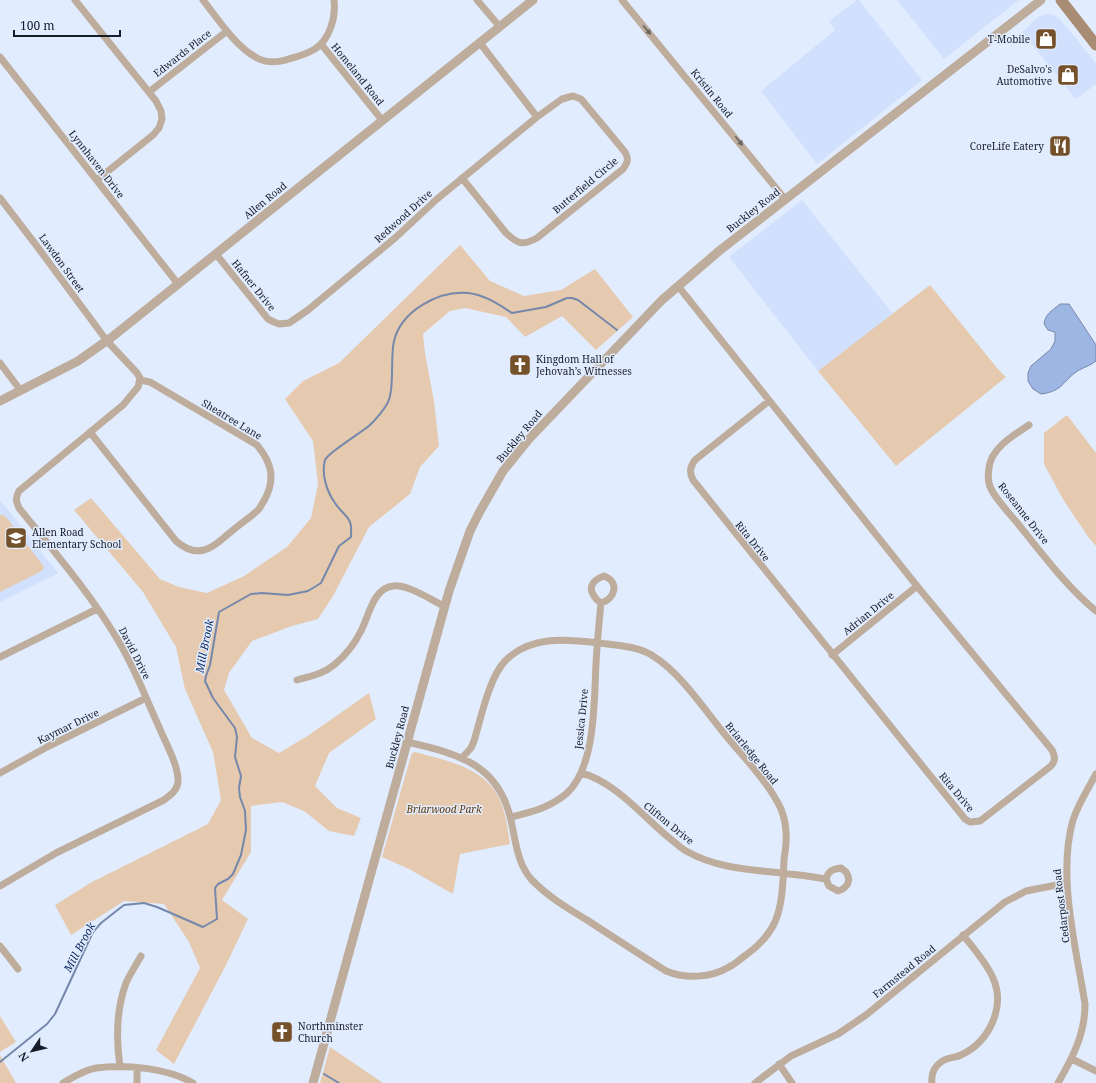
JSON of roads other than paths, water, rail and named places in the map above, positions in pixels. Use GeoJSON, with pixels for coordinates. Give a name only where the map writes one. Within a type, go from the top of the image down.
{"type":"FeatureCollection","features":[{"type":"Feature","properties":{"kind":"main road"},"geometry":{"type":"LineString","coordinates":[[1061,0],[1096,46]]}},
{"type":"Feature","properties":{"kind":"street"},"geometry":{"type":"LineString","coordinates":[[75,0],[150,92],[161,111],[162,119],[159,128],[153,135],[97,180]]}},
{"type":"Feature","properties":{"kind":"street","name":"Homeland Road"},"geometry":{"type":"LineString","coordinates":[[203,0],[227,31],[248,53],[258,59],[270,62],[283,61],[302,55],[321,44],[382,120]]}},
{"type":"Feature","properties":{"kind":"street"},"geometry":{"type":"LineString","coordinates":[[321,44],[332,24],[335,8],[334,0]]}},
{"type":"Feature","properties":{"kind":"street"},"geometry":{"type":"LineString","coordinates":[[478,0],[500,27]]}},
{"type":"Feature","properties":{"kind":"street","name":"Allen Road"},"geometry":{"type":"LineString","coordinates":[[0,401],[78,361],[107,341],[533,0]]}},
{"type":"Feature","properties":{"kind":"street","name":"Kristin Road"},"geometry":{"type":"LineString","coordinates":[[622,0],[785,199]]}},
{"type":"Feature","properties":{"kind":"street","name":"Buckley Road"},"geometry":{"type":"LineString","coordinates":[[313,1083],[444,606],[470,531],[504,471],[533,434],[624,337],[662,300],[719,251],[1041,0]]}},
{"type":"Feature","properties":{"kind":"street","name":"Edwards Place"},"geometry":{"type":"LineString","coordinates":[[150,92],[227,31]]}},
{"type":"Feature","properties":{"kind":"street"},"geometry":{"type":"LineString","coordinates":[[480,43],[536,117]]}},
{"type":"Feature","properties":{"kind":"street","name":"Lynnhaven Drive"},"geometry":{"type":"LineString","coordinates":[[0,58],[178,284]]}},
{"type":"Feature","properties":{"kind":"street","name":"Butterfield Circle"},"geometry":{"type":"LineString","coordinates":[[462,178],[506,233],[521,244],[537,238],[623,169],[628,163],[628,158],[625,152],[581,99],[573,96],[562,99],[536,117]]}},
{"type":"Feature","properties":{"kind":"street","name":"Redwood Drive"},"geometry":{"type":"LineString","coordinates":[[280,324],[289,323],[308,310],[395,238],[437,199],[536,117]]}},
{"type":"Feature","properties":{"kind":"street","name":"Lawdon Street"},"geometry":{"type":"LineString","coordinates":[[0,198],[107,341]]}},
{"type":"Feature","properties":{"kind":"street","name":"Hafner Drive"},"geometry":{"type":"LineString","coordinates":[[216,254],[268,319],[280,324]]}},
{"type":"Feature","properties":{"kind":"street","name":"Rita Drive"},"geometry":{"type":"LineString","coordinates":[[678,286],[917,586],[1052,750],[1055,756],[1055,761],[1052,766],[980,821],[970,822],[965,819],[693,480],[690,474],[691,466],[695,460],[770,402]]}},
{"type":"Feature","properties":{"kind":"street"},"geometry":{"type":"LineString","coordinates":[[107,341],[137,373],[140,380]]}},
{"type":"Feature","properties":{"kind":"street"},"geometry":{"type":"LineString","coordinates":[[0,363],[21,391]]}},
{"type":"Feature","properties":{"kind":"street","name":"Sheatree Lane"},"geometry":{"type":"LineString","coordinates":[[90,432],[176,540],[189,550],[205,550],[217,543],[259,509],[269,490],[271,480],[268,459],[257,445],[150,382],[140,380]]}},
{"type":"Feature","properties":{"kind":"street","name":"David Drive"},"geometry":{"type":"LineString","coordinates":[[0,886],[56,853],[164,800],[175,791],[178,782],[177,769],[127,655],[116,636],[64,564],[19,508],[16,496],[19,491],[123,405],[138,387],[140,380]]}},
{"type":"Feature","properties":{"kind":"street","name":"Roseanne Drive"},"geometry":{"type":"LineString","coordinates":[[1029,425],[1004,443],[994,455],[989,467],[989,480],[991,488],[1019,526],[1080,598],[1096,611]]}},
{"type":"Feature","properties":{"kind":"street"},"geometry":{"type":"LineString","coordinates":[[297,680],[321,674],[334,665],[347,652],[361,632],[378,594],[384,588],[394,585],[406,587],[444,606]]}},
{"type":"Feature","properties":{"kind":"street","name":"Adrian Drive"},"geometry":{"type":"LineString","coordinates":[[832,655],[917,586]]}},
{"type":"Feature","properties":{"kind":"street","name":"Jessica Drive"},"geometry":{"type":"LineString","coordinates":[[511,817],[548,806],[567,793],[581,773],[586,761],[591,738],[601,603]]}},
{"type":"Feature","properties":{"kind":"street"},"geometry":{"type":"LineString","coordinates":[[0,657],[97,609]]}},
{"type":"Feature","properties":{"kind":"street","name":"Briarledge Road"},"geometry":{"type":"LineString","coordinates":[[407,742],[436,749],[462,758],[481,769],[493,780],[506,803],[511,817],[521,862],[530,877],[542,890],[674,975],[698,976],[718,973],[728,968],[753,950],[768,933],[775,922],[780,903],[787,835],[781,809],[768,788],[683,683],[667,665],[651,654],[633,648],[578,640],[549,640],[530,645],[519,650],[505,661],[498,671],[490,689],[474,741],[471,748],[462,758]]}},
{"type":"Feature","properties":{"kind":"street","name":"Kaymar Drive"},"geometry":{"type":"LineString","coordinates":[[0,773],[47,747],[146,698]]}},
{"type":"Feature","properties":{"kind":"street","name":"Clifton Drive"},"geometry":{"type":"LineString","coordinates":[[581,773],[597,779],[620,794],[663,833],[687,852],[714,862],[736,867],[826,879]]}},
{"type":"Feature","properties":{"kind":"street","name":"Cedarpost Road"},"geometry":{"type":"LineString","coordinates":[[1058,1083],[1072,1060],[1082,1033],[1086,1004],[1072,922],[1067,883],[1066,860],[1073,820],[1080,803],[1096,774]]}},
{"type":"Feature","properties":{"kind":"street","name":"Farmstead Road"},"geometry":{"type":"LineString","coordinates":[[755,1083],[791,1056],[838,1034],[866,1015],[1005,902],[1026,891],[1067,883]]}},
{"type":"Feature","properties":{"kind":"street"},"geometry":{"type":"LineString","coordinates":[[932,1083],[931,1078],[934,1069],[940,1062],[945,1059],[961,1055],[978,1044],[987,1034],[997,1008],[997,993],[994,980],[987,966],[963,935]]}},
{"type":"Feature","properties":{"kind":"street"},"geometry":{"type":"LineString","coordinates":[[0,946],[18,969]]}},
{"type":"Feature","properties":{"kind":"street"},"geometry":{"type":"LineString","coordinates":[[120,1067],[117,1046],[121,1002],[126,983],[140,956]]}},
{"type":"Feature","properties":{"kind":"street"},"geometry":{"type":"LineString","coordinates":[[1072,1060],[1096,1071]]}},
{"type":"Feature","properties":{"kind":"street"},"geometry":{"type":"LineString","coordinates":[[779,1064],[792,1083]]}},
{"type":"Feature","properties":{"kind":"street"},"geometry":{"type":"LineString","coordinates":[[63,1083],[84,1072],[96,1068],[120,1067],[166,1072],[193,1083]]}},
{"type":"Feature","properties":{"kind":"street"},"geometry":{"type":"LineString","coordinates":[[136,1068],[137,1083]]}},
{"type":"Feature","properties":{"kind":"waterway","name":"Mill Brook"},"geometry":{"type":"LineString","coordinates":[[0,1062],[47,1024],[55,1014],[93,932],[101,923],[124,905],[144,903],[203,927],[217,919],[215,888],[218,884],[228,879],[233,874],[241,855],[246,830],[245,811],[240,797],[239,788],[241,776],[235,757],[237,737],[235,728],[213,698],[205,681],[210,665],[219,612],[251,594],[262,593],[288,595],[308,591],[321,583],[339,546],[351,537],[350,522],[332,499],[327,488],[324,477],[325,460],[332,453],[370,425],[387,404],[392,383],[392,356],[394,341],[404,320],[413,312],[434,299],[445,295],[468,293],[486,298],[512,313],[546,307],[567,298],[572,298],[578,300],[617,330]]}},
{"type":"Feature","properties":{"kind":"waterway"},"geometry":{"type":"LineString","coordinates":[[324,1074],[339,1083]]}},
{"type":"Feature","properties":{"kind":"place","name":"T-Mobile"},"geometry":{"type":"Point","coordinates":[1046,39]}},
{"type":"Feature","properties":{"kind":"place","name":"DeSalvo's Automotive"},"geometry":{"type":"Point","coordinates":[1068,75]}},
{"type":"Feature","properties":{"kind":"place","name":"CoreLife Eatery"},"geometry":{"type":"Point","coordinates":[1060,146]}},
{"type":"Feature","properties":{"kind":"place","name":"Kingdom Hall of Jehovah’s Witnesses"},"geometry":{"type":"Point","coordinates":[520,365]}},
{"type":"Feature","properties":{"kind":"place","name":"Allen Road Elementary School"},"geometry":{"type":"Point","coordinates":[16,538]}},
{"type":"Feature","properties":{"kind":"place","name":"Northminster Church"},"geometry":{"type":"Point","coordinates":[282,1032]}},
{"type":"Feature","properties":{"kind":"park label","name":"Briarwood Park"},"geometry":{"type":"Point","coordinates":[444,809]}}]}
